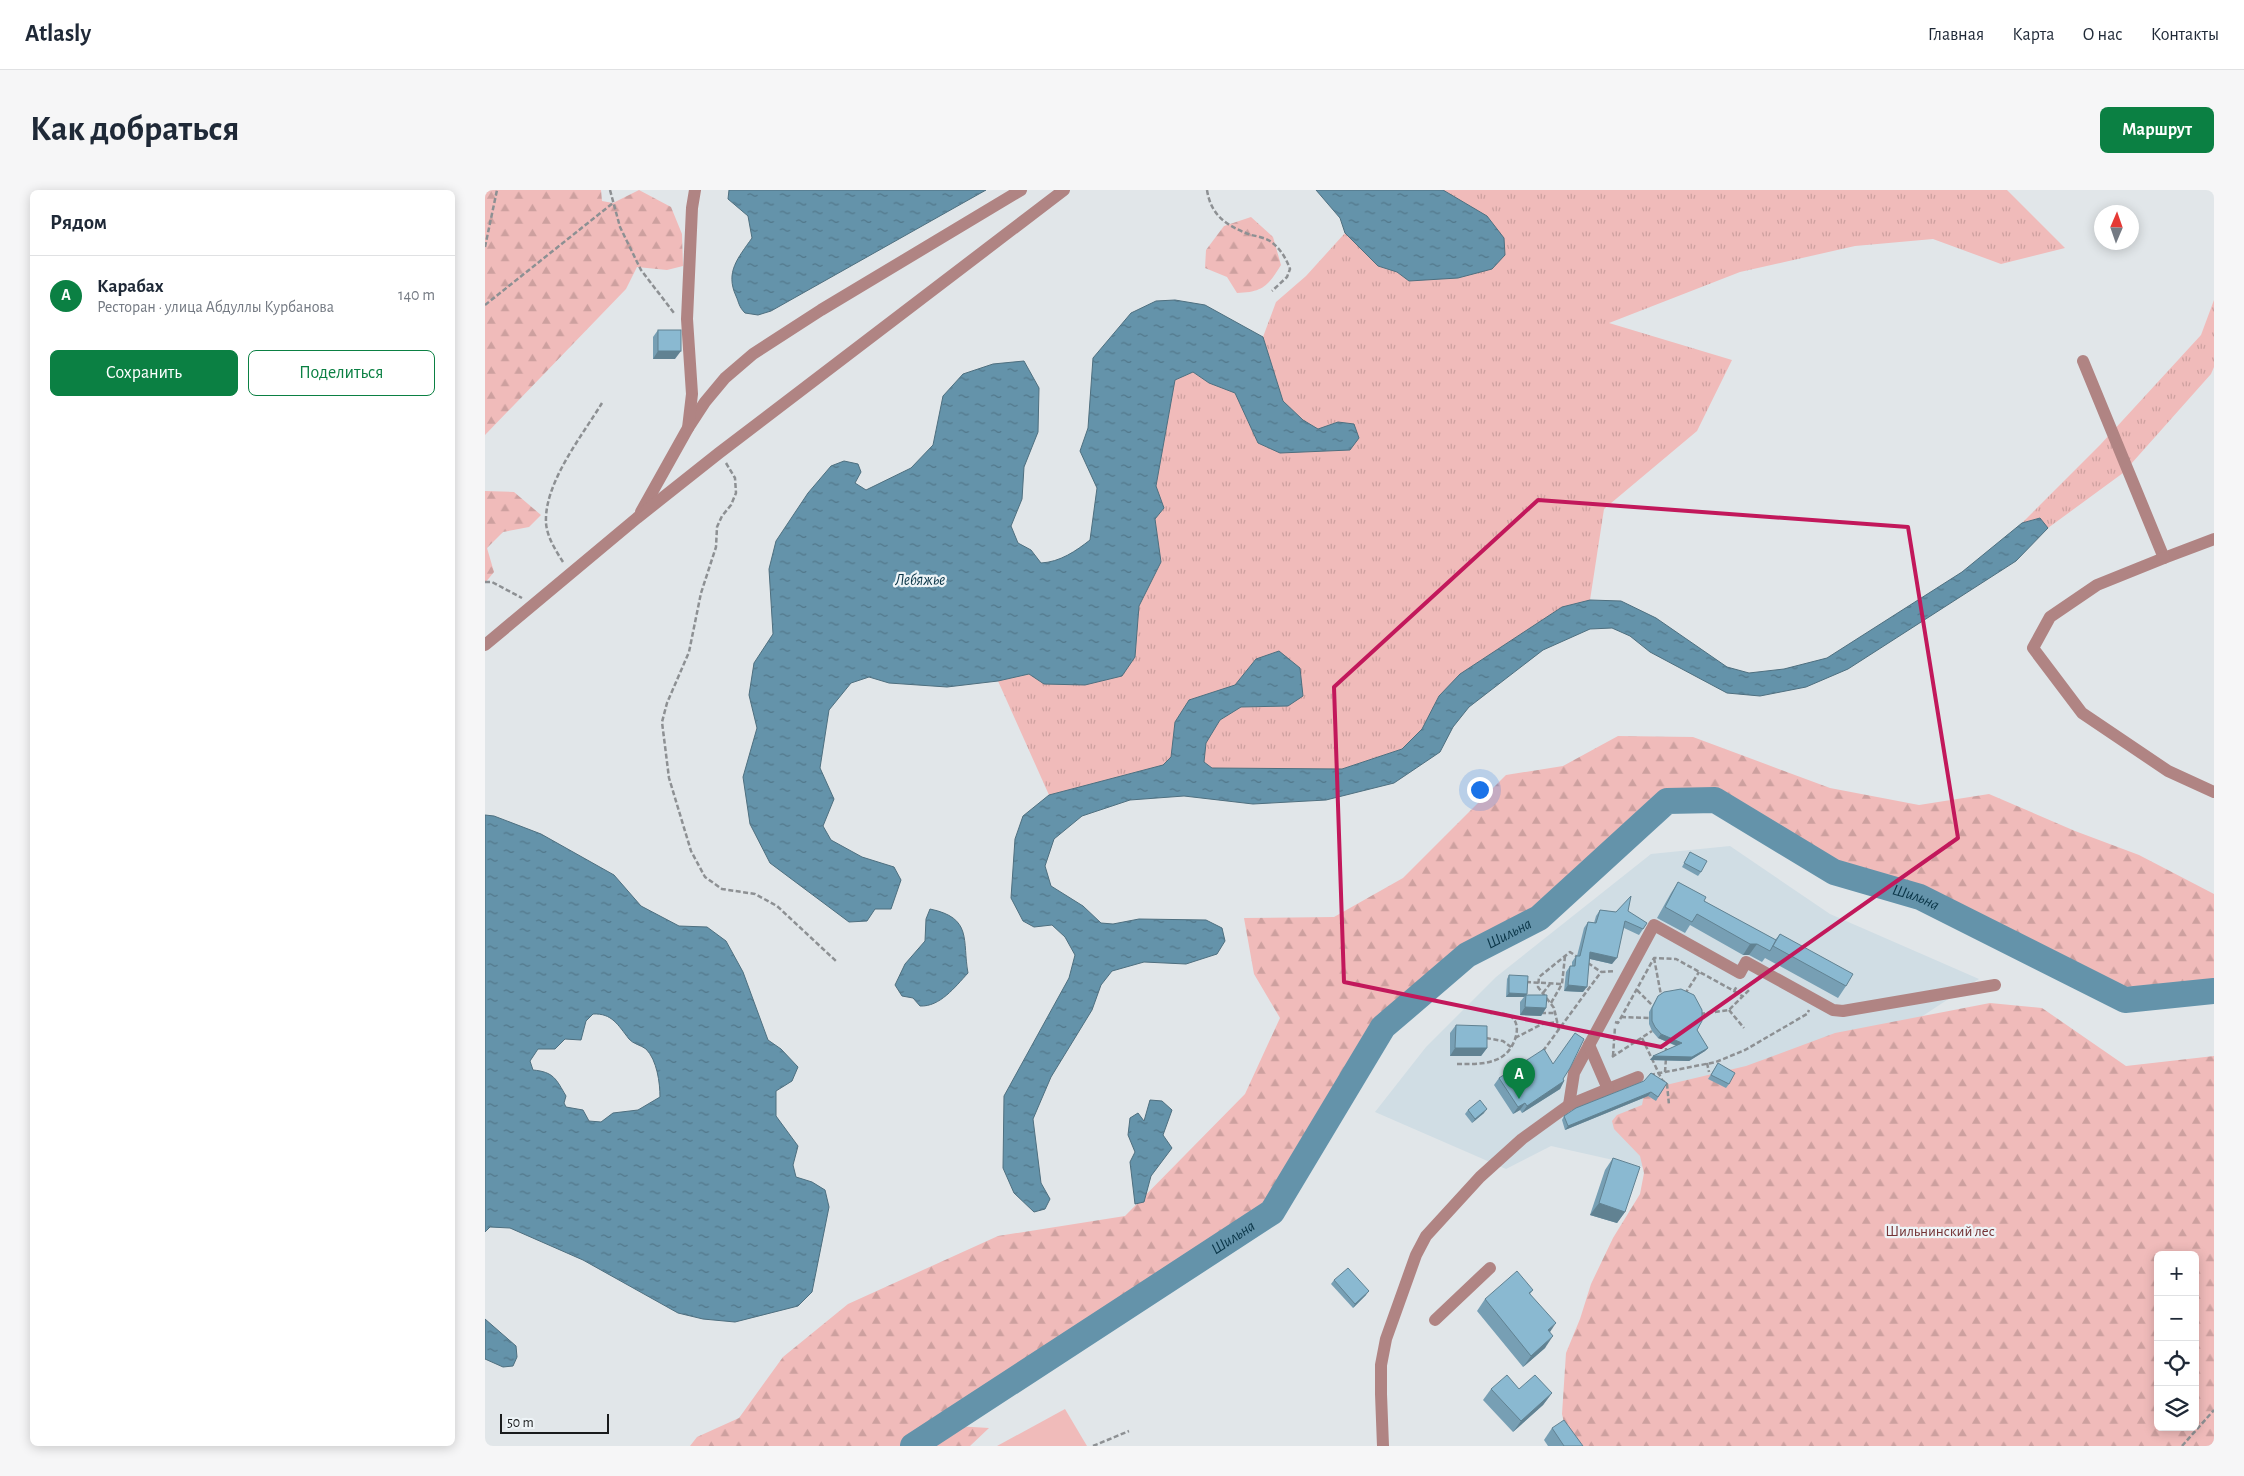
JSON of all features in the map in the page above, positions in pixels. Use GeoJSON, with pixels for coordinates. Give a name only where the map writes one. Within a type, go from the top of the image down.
{"type":"FeatureCollection","features":[{"type":"Feature","properties":{"kind":"street"},"geometry":{"type":"LineString","coordinates":[[688,428],[692,394],[687,319],[692,208],[695,190]]}},
{"type":"Feature","properties":{"kind":"street"},"geometry":{"type":"LineString","coordinates":[[637,518],[688,428],[705,402],[725,378],[753,354],[821,310],[1021,190]]}},
{"type":"Feature","properties":{"kind":"street"},"geometry":{"type":"LineString","coordinates":[[485,645],[637,518],[719,453],[1064,190]]}},
{"type":"Feature","properties":{"kind":"street"},"geometry":{"type":"LineString","coordinates":[[2083,360],[2164,558]]}},
{"type":"Feature","properties":{"kind":"street"},"geometry":{"type":"LineString","coordinates":[[2214,539],[2097,585],[2050,617],[2033,648],[2082,713],[2168,771],[2214,792]]}},
{"type":"Feature","properties":{"kind":"street"},"geometry":{"type":"LineString","coordinates":[[1569,1105],[1574,1072],[1654,926],[1740,973],[1746,962],[1833,1010],[1843,1011],[1995,985]]}},
{"type":"Feature","properties":{"kind":"street"},"geometry":{"type":"LineString","coordinates":[[1589,1045],[1608,1089]]}},
{"type":"Feature","properties":{"kind":"street"},"geometry":{"type":"LineString","coordinates":[[1383,1446],[1381,1384],[1386,1339],[1416,1255],[1426,1236],[1502,1156],[1569,1105],[1637,1078]]}},
{"type":"Feature","properties":{"kind":"street"},"geometry":{"type":"LineString","coordinates":[[1435,1320],[1490,1268]]}},
{"type":"Feature","properties":{"kind":"path"},"geometry":{"type":"LineString","coordinates":[[485,247],[497,190]]}},
{"type":"Feature","properties":{"kind":"path"},"geometry":{"type":"LineString","coordinates":[[610,190],[621,227],[641,270],[670,310],[687,319]]}},
{"type":"Feature","properties":{"kind":"path"},"geometry":{"type":"LineString","coordinates":[[1207,190],[1209,203],[1218,218],[1237,230],[1269,241],[1285,255],[1290,269],[1287,277],[1272,291]]}},
{"type":"Feature","properties":{"kind":"path"},"geometry":{"type":"LineString","coordinates":[[485,305],[613,203]]}},
{"type":"Feature","properties":{"kind":"path"},"geometry":{"type":"LineString","coordinates":[[570,574],[553,546],[546,524],[548,501],[560,472],[602,403]]}},
{"type":"Feature","properties":{"kind":"path"},"geometry":{"type":"LineString","coordinates":[[719,453],[735,478],[736,493],[731,506],[722,516],[717,527],[716,547],[701,593],[689,652],[667,703],[662,722],[669,778],[691,851],[705,876],[722,888],[755,894],[777,906],[837,962]]}},
{"type":"Feature","properties":{"kind":"path"},"geometry":{"type":"LineString","coordinates":[[485,582],[492,582],[534,604]]}},
{"type":"Feature","properties":{"kind":"path"},"geometry":{"type":"LineString","coordinates":[[1559,1030],[1556,1013],[1538,988],[1539,977],[1570,952],[1601,972],[1629,972]]}},
{"type":"Feature","properties":{"kind":"path"},"geometry":{"type":"LineString","coordinates":[[1551,1004],[1563,982],[1565,956]]}},
{"type":"Feature","properties":{"kind":"path"},"geometry":{"type":"LineString","coordinates":[[1654,958],[1676,959],[1743,996]]}},
{"type":"Feature","properties":{"kind":"path"},"geometry":{"type":"LineString","coordinates":[[1613,1056],[1615,1022],[1618,1023],[1654,958]]}},
{"type":"Feature","properties":{"kind":"path"},"geometry":{"type":"LineString","coordinates":[[1654,958],[1661,995]]}},
{"type":"Feature","properties":{"kind":"path"},"geometry":{"type":"LineString","coordinates":[[1564,966],[1570,966]]}},
{"type":"Feature","properties":{"kind":"path"},"geometry":{"type":"LineString","coordinates":[[1547,1059],[1543,1052],[1601,972]]}},
{"type":"Feature","properties":{"kind":"path"},"geometry":{"type":"LineString","coordinates":[[1685,994],[1699,972]]}},
{"type":"Feature","properties":{"kind":"path"},"geometry":{"type":"LineString","coordinates":[[1734,991],[1739,983],[1740,973]]}},
{"type":"Feature","properties":{"kind":"path"},"geometry":{"type":"LineString","coordinates":[[1526,982],[1550,984],[1563,982]]}},
{"type":"Feature","properties":{"kind":"path"},"geometry":{"type":"LineString","coordinates":[[1543,993],[1550,984]]}},
{"type":"Feature","properties":{"kind":"path"},"geometry":{"type":"LineString","coordinates":[[1637,990],[1652,1005]]}},
{"type":"Feature","properties":{"kind":"path"},"geometry":{"type":"LineString","coordinates":[[1699,1014],[1729,1010],[1749,990]]}},
{"type":"Feature","properties":{"kind":"path"},"geometry":{"type":"LineString","coordinates":[[1637,1078],[1707,1063],[1745,1050],[1807,1014],[1815,1000]]}},
{"type":"Feature","properties":{"kind":"path"},"geometry":{"type":"LineString","coordinates":[[1729,1010],[1744,1028]]}},
{"type":"Feature","properties":{"kind":"path"},"geometry":{"type":"LineString","coordinates":[[1457,1064],[1483,1064],[1505,1056],[1511,1047],[1515,1038],[1517,1024],[1511,1017],[1491,1013]]}},
{"type":"Feature","properties":{"kind":"path"},"geometry":{"type":"LineString","coordinates":[[1541,1013],[1556,1013]]}},
{"type":"Feature","properties":{"kind":"path"},"geometry":{"type":"LineString","coordinates":[[1621,1017],[1649,1018]]}},
{"type":"Feature","properties":{"kind":"path"},"geometry":{"type":"LineString","coordinates":[[1515,1038],[1543,1024],[1558,1022]]}},
{"type":"Feature","properties":{"kind":"path"},"geometry":{"type":"LineString","coordinates":[[1597,1063],[1613,1056],[1652,1031]]}},
{"type":"Feature","properties":{"kind":"path"},"geometry":{"type":"LineString","coordinates":[[1482,1037],[1503,1041],[1511,1047]]}},
{"type":"Feature","properties":{"kind":"path"},"geometry":{"type":"LineString","coordinates":[[1642,1038],[1659,1073],[1661,1082],[1667,1084],[1669,1105]]}},
{"type":"Feature","properties":{"kind":"path"},"geometry":{"type":"LineString","coordinates":[[1665,1072],[1666,1042]]}},
{"type":"Feature","properties":{"kind":"path"},"geometry":{"type":"LineString","coordinates":[[1654,1062],[1666,1056]]}},
{"type":"Feature","properties":{"kind":"path"},"geometry":{"type":"LineString","coordinates":[[1707,1063],[1709,1072]]}},
{"type":"Feature","properties":{"kind":"path"},"geometry":{"type":"LineString","coordinates":[[2182,1446],[2214,1410]]}},
{"type":"Feature","properties":{"kind":"path"},"geometry":{"type":"LineString","coordinates":[[1093,1446],[1129,1431]]}},
{"type":"Feature","properties":{"kind":"highlighted area"},"geometry":{"type":"Polygon","coordinates":[[[1538,500],[1908,527],[1958,838],[1661,1047],[1344,982],[1334,687],[1538,500]]]}},
{"type":"Feature","properties":{"kind":"shaded area"},"geometry":{"type":"Polygon","coordinates":[[[1730,846],[1830,914],[1979,979],[1680,1175],[1551,1146],[1506,1169],[1375,1112],[1426,1047],[1496,977],[1651,854],[1730,846]]]}},
{"type":"Feature","properties":{"kind":"green space"},"geometry":{"type":"Polygon","coordinates":[[[485,190],[601,190],[602,201],[613,203],[639,190],[671,207],[682,234],[683,266],[667,270],[637,267],[626,289],[485,435],[485,190]]]}},
{"type":"Feature","properties":{"kind":"green space"},"geometry":{"type":"Polygon","coordinates":[[[1443,190],[2007,190],[2065,248],[2001,264],[1933,239],[1855,246],[1740,272],[1609,323],[1732,360],[1697,431],[1604,509],[1590,600],[1562,607],[1439,696],[1422,729],[1402,749],[1342,769],[1212,768],[1204,762],[1206,743],[1220,720],[1241,707],[1288,706],[1256,659],[1235,685],[1189,700],[1175,722],[1171,757],[1163,765],[1049,795],[998,681],[1029,674],[1044,684],[1135,657],[1139,606],[1161,562],[1155,519],[1164,508],[1156,486],[1175,380],[1193,372],[1209,383],[1235,393],[1258,443],[1280,452],[1338,422],[1318,429],[1303,421],[1283,401],[1263,337],[1276,302],[1306,276],[1345,233],[1378,266],[1397,272],[1409,281],[1486,216],[1443,190]]]}},
{"type":"Feature","properties":{"kind":"green space"},"geometry":{"type":"Polygon","coordinates":[[[1251,217],[1273,237],[1281,265],[1264,286],[1253,291],[1237,293],[1227,277],[1205,268],[1206,250],[1224,226],[1251,217]]]}},
{"type":"Feature","properties":{"kind":"green space"},"geometry":{"type":"Polygon","coordinates":[[[2214,300],[2214,367],[2211,374],[2123,473],[2048,528],[2039,518],[2022,523],[2100,445],[2201,335],[2214,300]]]}},
{"type":"Feature","properties":{"kind":"green space"},"geometry":{"type":"Polygon","coordinates":[[[485,491],[514,492],[541,515],[529,527],[503,532],[487,548],[494,572],[485,583],[485,491]]]}},
{"type":"Feature","properties":{"kind":"green space"},"geometry":{"type":"Polygon","coordinates":[[[1618,736],[1693,737],[1830,788],[1919,805],[1989,794],[2075,831],[2139,855],[2214,894],[2214,991],[2125,1000],[1920,897],[1834,872],[1715,800],[1667,801],[1539,918],[1467,955],[1383,1027],[1272,1212],[924,1440],[956,1426],[989,1428],[970,1446],[690,1446],[697,1437],[739,1418],[783,1357],[848,1304],[998,1236],[1125,1216],[1245,1094],[1280,1018],[1254,974],[1244,918],[1334,917],[1403,878],[1506,775],[1563,766],[1618,736]]]}},
{"type":"Feature","properties":{"kind":"green space","name":"Шильнинский лес"},"geometry":{"type":"Polygon","coordinates":[[[1990,1003],[2042,1008],[2126,1066],[2214,1056],[2214,1446],[1573,1446],[1567,1436],[1562,1414],[1566,1353],[1580,1319],[1591,1284],[1613,1238],[1640,1194],[1644,1173],[1640,1156],[1614,1129],[1612,1121],[1617,1115],[1642,1105],[1644,1095],[1649,1089],[1746,1066],[1835,1033],[1990,1003]]]}},
{"type":"Feature","properties":{"kind":"green space"},"geometry":{"type":"Polygon","coordinates":[[[1065,1409],[1087,1446],[997,1446],[1065,1409]]]}},
{"type":"Feature","properties":{"kind":"water"},"geometry":{"type":"Polygon","coordinates":[[[729,190],[986,190],[771,311],[758,315],[743,311],[733,287],[732,280],[735,265],[752,238],[748,216],[728,199],[729,190]]]}},
{"type":"Feature","properties":{"kind":"water"},"geometry":{"type":"Polygon","coordinates":[[[1316,190],[1443,190],[1487,216],[1504,238],[1505,255],[1492,269],[1458,278],[1409,281],[1397,272],[1378,266],[1345,233],[1340,218],[1316,190]]]}},
{"type":"Feature","properties":{"kind":"water","name":"Лебяжье"},"geometry":{"type":"Polygon","coordinates":[[[1175,300],[1205,305],[1263,337],[1283,401],[1303,420],[1318,429],[1338,422],[1354,424],[1359,438],[1350,450],[1280,453],[1258,443],[1235,393],[1209,383],[1193,372],[1175,380],[1156,486],[1164,508],[1155,519],[1161,562],[1139,606],[1135,657],[1122,676],[1085,685],[1044,684],[1029,674],[998,681],[947,687],[889,683],[869,677],[851,683],[829,710],[820,768],[834,799],[823,826],[831,840],[862,857],[894,867],[901,880],[891,909],[875,909],[867,921],[849,922],[770,863],[750,824],[743,777],[757,728],[749,695],[754,663],[773,634],[769,569],[776,541],[808,493],[831,466],[844,461],[858,464],[861,472],[855,483],[866,490],[911,468],[933,445],[943,396],[963,374],[993,364],[1024,361],[1039,388],[1038,432],[1024,467],[1022,499],[1011,526],[1018,543],[1031,550],[1041,563],[1055,561],[1073,552],[1090,540],[1097,488],[1080,451],[1088,428],[1093,358],[1131,313],[1156,301],[1175,300]]]}},
{"type":"Feature","properties":{"kind":"water"},"geometry":{"type":"Polygon","coordinates":[[[2040,518],[2048,528],[2016,561],[1848,669],[1806,687],[1760,696],[1727,693],[1650,652],[1630,636],[1612,628],[1590,629],[1543,650],[1469,707],[1453,727],[1440,752],[1394,783],[1326,800],[1253,804],[1184,796],[1130,800],[1082,816],[1054,839],[1045,866],[1051,886],[1083,906],[1101,923],[1113,924],[1139,919],[1206,920],[1222,928],[1225,941],[1217,954],[1186,964],[1144,962],[1112,971],[1101,985],[1092,1010],[1051,1077],[1033,1119],[1041,1183],[1050,1199],[1045,1209],[1034,1212],[1014,1193],[1003,1168],[1004,1096],[1069,978],[1075,955],[1065,937],[1052,925],[1034,927],[1023,921],[1011,898],[1015,839],[1023,816],[1049,795],[1163,765],[1171,757],[1175,722],[1189,700],[1235,685],[1256,659],[1279,651],[1300,668],[1303,696],[1288,706],[1241,707],[1220,720],[1206,743],[1204,762],[1212,768],[1342,769],[1402,749],[1422,729],[1439,696],[1460,674],[1562,607],[1590,600],[1621,601],[1656,618],[1727,667],[1749,673],[1784,669],[1827,658],[1962,572],[2022,523],[2040,518]]]}},
{"type":"Feature","properties":{"kind":"water"},"geometry":{"type":"Polygon","coordinates":[[[485,815],[494,816],[541,834],[614,875],[641,906],[679,926],[707,927],[726,941],[743,972],[768,1040],[781,1049],[798,1067],[792,1081],[776,1091],[776,1116],[798,1146],[793,1165],[796,1177],[812,1182],[825,1190],[829,1207],[812,1292],[798,1306],[735,1322],[703,1319],[678,1313],[583,1260],[510,1228],[490,1227],[485,1232],[485,815]],[[593,1014],[586,1021],[581,1040],[565,1039],[555,1049],[538,1049],[530,1061],[533,1070],[554,1077],[566,1096],[564,1103],[566,1107],[583,1110],[589,1121],[601,1122],[613,1113],[638,1110],[660,1097],[657,1072],[650,1054],[646,1049],[631,1041],[614,1021],[600,1014],[593,1014]]]}},
{"type":"Feature","properties":{"kind":"water"},"geometry":{"type":"Polygon","coordinates":[[[930,909],[944,913],[953,918],[959,925],[965,941],[968,973],[941,1000],[920,1006],[913,998],[902,996],[895,985],[905,964],[925,941],[926,919],[930,909]]]}},
{"type":"Feature","properties":{"kind":"water"},"geometry":{"type":"Polygon","coordinates":[[[1150,1100],[1162,1101],[1172,1110],[1163,1135],[1172,1148],[1151,1176],[1144,1202],[1135,1204],[1130,1162],[1135,1152],[1128,1135],[1130,1118],[1138,1113],[1144,1121],[1150,1100]]]}},
{"type":"Feature","properties":{"kind":"water"},"geometry":{"type":"Polygon","coordinates":[[[485,1319],[516,1346],[517,1357],[513,1366],[503,1367],[485,1359],[485,1319]]]}},
{"type":"Feature","properties":{"kind":"building"},"geometry":{"type":"Polygon","coordinates":[[[658,330],[681,330],[681,351],[658,351],[658,330]]]}},
{"type":"Feature","properties":{"kind":"building"},"geometry":{"type":"Polygon","coordinates":[[[1690,852],[1707,861],[1701,872],[1684,863],[1690,852]]]}},
{"type":"Feature","properties":{"kind":"building"},"geometry":{"type":"Polygon","coordinates":[[[1678,882],[1706,897],[1704,901],[1776,940],[1770,951],[1757,944],[1750,944],[1697,914],[1692,922],[1665,907],[1678,882]]]}},
{"type":"Feature","properties":{"kind":"building"},"geometry":{"type":"Polygon","coordinates":[[[1631,896],[1628,911],[1647,923],[1643,929],[1625,921],[1617,958],[1590,952],[1587,987],[1568,985],[1570,966],[1575,966],[1576,956],[1580,956],[1588,922],[1596,923],[1600,910],[1616,912],[1631,896]]]}},
{"type":"Feature","properties":{"kind":"building"},"geometry":{"type":"Polygon","coordinates":[[[1780,934],[1853,974],[1846,986],[1773,946],[1780,934]]]}},
{"type":"Feature","properties":{"kind":"building"},"geometry":{"type":"Polygon","coordinates":[[[1509,975],[1528,976],[1527,994],[1509,993],[1509,975]]]}},
{"type":"Feature","properties":{"kind":"building"},"geometry":{"type":"Polygon","coordinates":[[[1681,989],[1694,995],[1702,1010],[1702,1021],[1697,1030],[1708,1048],[1692,1057],[1653,1056],[1682,1043],[1661,1034],[1652,1021],[1652,1008],[1658,996],[1664,992],[1681,989]]]}},
{"type":"Feature","properties":{"kind":"building"},"geometry":{"type":"Polygon","coordinates":[[[1526,995],[1547,995],[1546,1008],[1525,1007],[1526,995]]]}},
{"type":"Feature","properties":{"kind":"building"},"geometry":{"type":"Polygon","coordinates":[[[1456,1025],[1487,1026],[1487,1048],[1455,1048],[1456,1025]]]}},
{"type":"Feature","properties":{"kind":"building"},"geometry":{"type":"Polygon","coordinates":[[[1575,1033],[1584,1039],[1563,1079],[1564,1081],[1527,1106],[1525,1103],[1518,1107],[1499,1078],[1544,1049],[1553,1064],[1575,1033]]]}},
{"type":"Feature","properties":{"kind":"building"},"geometry":{"type":"Polygon","coordinates":[[[1718,1063],[1735,1073],[1729,1084],[1711,1075],[1718,1063]]]}},
{"type":"Feature","properties":{"kind":"building"},"geometry":{"type":"Polygon","coordinates":[[[1651,1073],[1667,1083],[1658,1097],[1651,1092],[1568,1126],[1564,1116],[1576,1108],[1644,1081],[1651,1073]]]}},
{"type":"Feature","properties":{"kind":"building"},"geometry":{"type":"Polygon","coordinates":[[[1480,1100],[1487,1109],[1475,1119],[1468,1110],[1480,1100]]]}},
{"type":"Feature","properties":{"kind":"building"},"geometry":{"type":"Polygon","coordinates":[[[1613,1158],[1640,1167],[1625,1212],[1599,1203],[1613,1158]]]}},
{"type":"Feature","properties":{"kind":"building"},"geometry":{"type":"Polygon","coordinates":[[[1348,1268],[1369,1291],[1355,1304],[1334,1280],[1348,1268]]]}},
{"type":"Feature","properties":{"kind":"building"},"geometry":{"type":"Polygon","coordinates":[[[1517,1271],[1533,1290],[1529,1293],[1556,1323],[1548,1330],[1553,1336],[1531,1356],[1485,1299],[1517,1271]]]}},
{"type":"Feature","properties":{"kind":"building"},"geometry":{"type":"Polygon","coordinates":[[[1507,1375],[1519,1389],[1535,1375],[1552,1393],[1521,1421],[1491,1389],[1507,1375]]]}},
{"type":"Feature","properties":{"kind":"building"},"geometry":{"type":"Polygon","coordinates":[[[1564,1420],[1583,1446],[1564,1446],[1552,1428],[1564,1420]]]}},
{"type":"Feature","properties":{"kind":"waterway","name":"Шильна"},"geometry":{"type":"LineString","coordinates":[[913,1446],[1272,1212],[1383,1027],[1467,955],[1539,918],[1667,801],[1715,800],[1834,872],[1920,897],[2125,1000],[2214,991]]}},
{"type":"Feature","properties":{"kind":"place","name":"Карабах"},"geometry":{"type":"Point","coordinates":[1519,1099]}}]}
